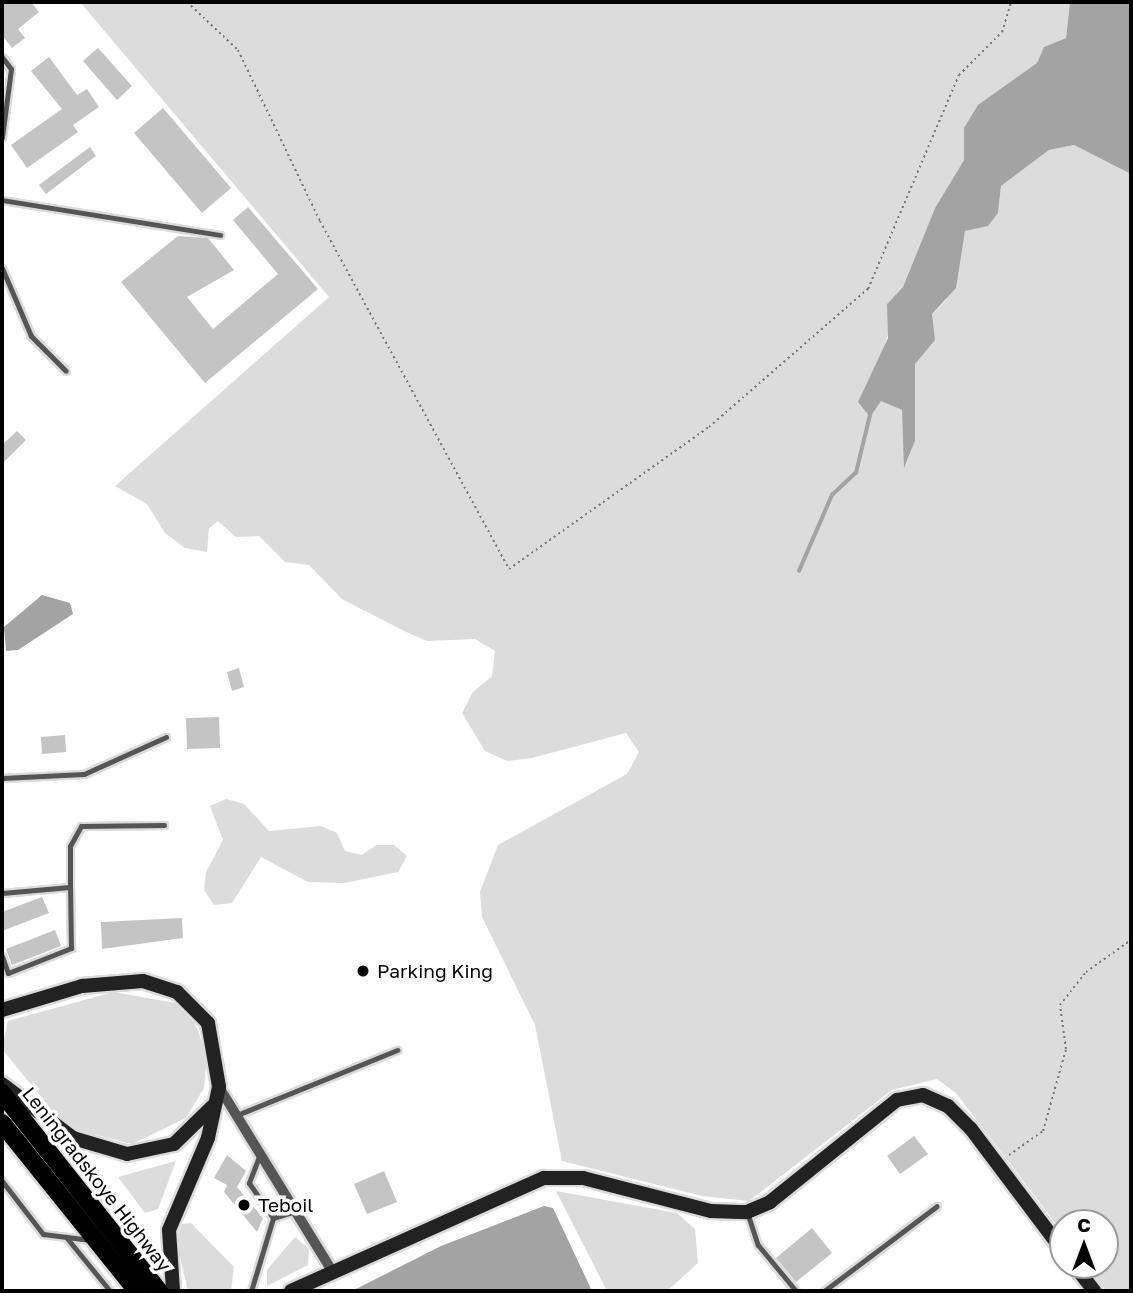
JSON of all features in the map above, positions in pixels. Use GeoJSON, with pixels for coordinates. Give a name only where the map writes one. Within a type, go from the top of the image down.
{"type":"FeatureCollection","features":[{"type":"Feature","properties":{"kind":"highway","name":"Leningradskoye Highway"},"geometry":{"type":"LineString","coordinates":[[2,1093],[159,1291]]}},
{"type":"Feature","properties":{"kind":"highway","name":"Leningradskoye Highway"},"geometry":{"type":"LineString","coordinates":[[2,1123],[137,1291]]}},
{"type":"Feature","properties":{"kind":"street"},"geometry":{"type":"LineString","coordinates":[[2,1010],[103,982],[163,985],[196,1006],[208,1023],[218,1093],[170,1230],[173,1291]]}},
{"type":"Feature","properties":{"kind":"street"},"geometry":{"type":"LineString","coordinates":[[2,1084],[73,1138],[127,1154],[174,1144],[196,1129],[218,1093]]}},
{"type":"Feature","properties":{"kind":"street"},"geometry":{"type":"LineString","coordinates":[[218,1093],[237,1115],[331,1269]]}},
{"type":"Feature","properties":{"kind":"street"},"geometry":{"type":"LineString","coordinates":[[291,1291],[331,1269],[544,1178],[583,1178],[711,1212],[747,1212],[770,1202],[897,1100],[923,1096],[948,1106],[1049,1233]]}},
{"type":"Feature","properties":{"kind":"lane"},"geometry":{"type":"LineString","coordinates":[[2,57],[11,69],[2,137]]}},
{"type":"Feature","properties":{"kind":"lane"},"geometry":{"type":"LineString","coordinates":[[2,200],[220,235]]}},
{"type":"Feature","properties":{"kind":"lane"},"geometry":{"type":"LineString","coordinates":[[3,271],[31,336],[66,371]]}},
{"type":"Feature","properties":{"kind":"lane"},"geometry":{"type":"LineString","coordinates":[[2,778],[84,774],[166,737]]}},
{"type":"Feature","properties":{"kind":"lane"},"geometry":{"type":"LineString","coordinates":[[2,956],[8,973],[71,948],[70,846],[81,826],[164,825]]}},
{"type":"Feature","properties":{"kind":"lane"},"geometry":{"type":"LineString","coordinates":[[2,893],[70,887]]}},
{"type":"Feature","properties":{"kind":"lane"},"geometry":{"type":"LineString","coordinates":[[237,1115],[397,1050]]}},
{"type":"Feature","properties":{"kind":"lane"},"geometry":{"type":"LineString","coordinates":[[260,1154],[248,1183],[273,1218]]}},
{"type":"Feature","properties":{"kind":"lane"},"geometry":{"type":"LineString","coordinates":[[2,1181],[43,1234],[96,1240]]}},
{"type":"Feature","properties":{"kind":"lane"},"geometry":{"type":"LineString","coordinates":[[824,1291],[937,1206]]}},
{"type":"Feature","properties":{"kind":"lane"},"geometry":{"type":"LineString","coordinates":[[273,1218],[296,1212]]}},
{"type":"Feature","properties":{"kind":"lane"},"geometry":{"type":"LineString","coordinates":[[747,1212],[758,1245],[796,1291]]}},
{"type":"Feature","properties":{"kind":"lane"},"geometry":{"type":"LineString","coordinates":[[251,1291],[273,1218]]}},
{"type":"Feature","properties":{"kind":"lane"},"geometry":{"type":"LineString","coordinates":[[66,1237],[110,1291]]}},
{"type":"Feature","properties":{"kind":"path"},"geometry":{"type":"LineString","coordinates":[[187,2],[238,50],[320,221],[509,569],[709,427],[868,289],[959,75],[1002,32],[1011,2]]}},
{"type":"Feature","properties":{"kind":"path"},"geometry":{"type":"LineString","coordinates":[[996,1164],[1043,1130],[1066,1049],[1060,1005],[1086,972],[1131,940]]}},
{"type":"Feature","properties":{"kind":"shaded area"},"geometry":{"type":"Polygon","coordinates":[[[80,2],[1070,2],[1066,38],[1044,47],[1037,63],[965,127],[964,160],[935,208],[903,287],[887,304],[892,322],[875,376],[881,400],[902,410],[906,464],[915,441],[915,364],[932,314],[946,300],[965,231],[998,213],[1001,186],[1049,150],[1074,145],[1131,174],[1131,1291],[1106,1291],[1097,1279],[1119,1279],[1119,1209],[1049,1209],[1049,1215],[956,1093],[937,1079],[892,1090],[749,1201],[702,1196],[562,1161],[535,1025],[482,917],[480,892],[498,845],[627,774],[639,752],[626,733],[532,758],[507,761],[485,751],[462,713],[473,692],[492,676],[495,651],[475,639],[427,641],[406,632],[342,599],[309,565],[285,562],[259,536],[236,537],[218,521],[209,528],[207,552],[185,548],[165,533],[147,504],[115,486],[329,297],[80,2]]]}},
{"type":"Feature","properties":{"kind":"shaded area"},"geometry":{"type":"Polygon","coordinates":[[[1070,2],[1131,2],[1131,174],[1074,145],[1049,150],[1001,186],[998,213],[988,226],[965,231],[956,288],[932,314],[935,340],[915,364],[915,441],[904,468],[902,410],[881,401],[870,417],[858,402],[888,338],[887,304],[903,287],[935,208],[964,160],[964,128],[978,105],[1037,63],[1044,47],[1066,38],[1070,2]]]}},
{"type":"Feature","properties":{"kind":"shaded area"},"geometry":{"type":"Polygon","coordinates":[[[42,595],[70,603],[73,614],[18,650],[6,651],[4,627],[42,595]]]}},
{"type":"Feature","properties":{"kind":"shaded area"},"geometry":{"type":"Polygon","coordinates":[[[226,799],[244,804],[269,831],[321,826],[337,833],[345,851],[362,855],[376,845],[394,845],[407,856],[398,872],[344,883],[308,882],[261,857],[232,903],[214,905],[204,890],[206,872],[223,840],[210,806],[226,799]]]}},
{"type":"Feature","properties":{"kind":"shaded area"},"geometry":{"type":"Polygon","coordinates":[[[113,992],[176,1003],[194,1021],[207,1055],[204,1088],[186,1118],[132,1144],[81,1131],[55,1114],[2,1049],[8,1021],[113,992]]]}},
{"type":"Feature","properties":{"kind":"shaded area"},"geometry":{"type":"Polygon","coordinates":[[[176,1161],[158,1209],[145,1213],[118,1177],[176,1161]]]}},
{"type":"Feature","properties":{"kind":"shaded area"},"geometry":{"type":"Polygon","coordinates":[[[556,1191],[677,1213],[695,1229],[698,1263],[667,1291],[607,1291],[556,1191]]]}},
{"type":"Feature","properties":{"kind":"shaded area"},"geometry":{"type":"Polygon","coordinates":[[[544,1206],[553,1208],[592,1291],[352,1291],[441,1246],[544,1206]]]}},
{"type":"Feature","properties":{"kind":"shaded area"},"geometry":{"type":"Polygon","coordinates":[[[191,1223],[234,1267],[231,1291],[188,1291],[176,1240],[182,1224],[191,1223]]]}},
{"type":"Feature","properties":{"kind":"shaded area"},"geometry":{"type":"Polygon","coordinates":[[[295,1237],[309,1249],[308,1265],[267,1286],[267,1270],[295,1237]]]}},
{"type":"Feature","properties":{"kind":"building"},"geometry":{"type":"Polygon","coordinates":[[[2,2],[31,2],[39,12],[18,29],[25,38],[12,48],[2,35],[2,2]]]}},
{"type":"Feature","properties":{"kind":"building"},"geometry":{"type":"Polygon","coordinates":[[[98,48],[132,86],[117,100],[83,61],[98,48]]]}},
{"type":"Feature","properties":{"kind":"building"},"geometry":{"type":"Polygon","coordinates":[[[49,57],[77,95],[87,89],[99,107],[73,125],[78,132],[27,168],[11,145],[62,109],[31,71],[49,57]]]}},
{"type":"Feature","properties":{"kind":"building"},"geometry":{"type":"Polygon","coordinates":[[[163,108],[231,188],[202,213],[134,133],[163,108]]]}},
{"type":"Feature","properties":{"kind":"building"},"geometry":{"type":"Polygon","coordinates":[[[90,147],[96,156],[46,194],[39,185],[90,147]]]}},
{"type":"Feature","properties":{"kind":"building"},"geometry":{"type":"Polygon","coordinates":[[[248,207],[318,289],[205,383],[121,282],[178,236],[208,238],[234,270],[187,297],[213,329],[278,274],[233,220],[248,207]]]}},
{"type":"Feature","properties":{"kind":"building"},"geometry":{"type":"Polygon","coordinates":[[[17,431],[26,440],[2,464],[2,445],[17,431]]]}},
{"type":"Feature","properties":{"kind":"building"},"geometry":{"type":"Polygon","coordinates":[[[239,668],[244,687],[232,691],[227,672],[239,668]]]}},
{"type":"Feature","properties":{"kind":"building"},"geometry":{"type":"Polygon","coordinates":[[[219,717],[220,748],[187,749],[186,718],[219,717]]]}},
{"type":"Feature","properties":{"kind":"building"},"geometry":{"type":"Polygon","coordinates":[[[65,735],[66,752],[42,754],[41,737],[65,735]]]}},
{"type":"Feature","properties":{"kind":"building"},"geometry":{"type":"Polygon","coordinates":[[[42,897],[49,913],[2,931],[2,912],[42,897]]]}},
{"type":"Feature","properties":{"kind":"building"},"geometry":{"type":"Polygon","coordinates":[[[182,918],[183,938],[102,949],[101,922],[182,918]]]}},
{"type":"Feature","properties":{"kind":"building"},"geometry":{"type":"Polygon","coordinates":[[[55,930],[61,946],[12,965],[6,949],[55,930]]]}},
{"type":"Feature","properties":{"kind":"building"},"geometry":{"type":"Polygon","coordinates":[[[914,1136],[928,1154],[900,1174],[887,1156],[914,1136]]]}},
{"type":"Feature","properties":{"kind":"building"},"geometry":{"type":"Polygon","coordinates":[[[227,1155],[246,1171],[237,1187],[263,1218],[257,1232],[224,1192],[227,1185],[214,1178],[227,1155]]]}},
{"type":"Feature","properties":{"kind":"building"},"geometry":{"type":"Polygon","coordinates":[[[384,1171],[397,1202],[367,1214],[354,1184],[384,1171]]]}},
{"type":"Feature","properties":{"kind":"building"},"geometry":{"type":"Polygon","coordinates":[[[812,1228],[832,1253],[796,1282],[776,1258],[812,1228]]]}},
{"type":"Feature","properties":{"kind":"waterway"},"geometry":{"type":"LineString","coordinates":[[799,571],[832,495],[856,473],[870,415]]}},
{"type":"Feature","properties":{"kind":"place","name":"Parking King"},"geometry":{"type":"Point","coordinates":[363,971]}},
{"type":"Feature","properties":{"kind":"place","name":"Teboil"},"geometry":{"type":"Point","coordinates":[244,1205]}}]}
